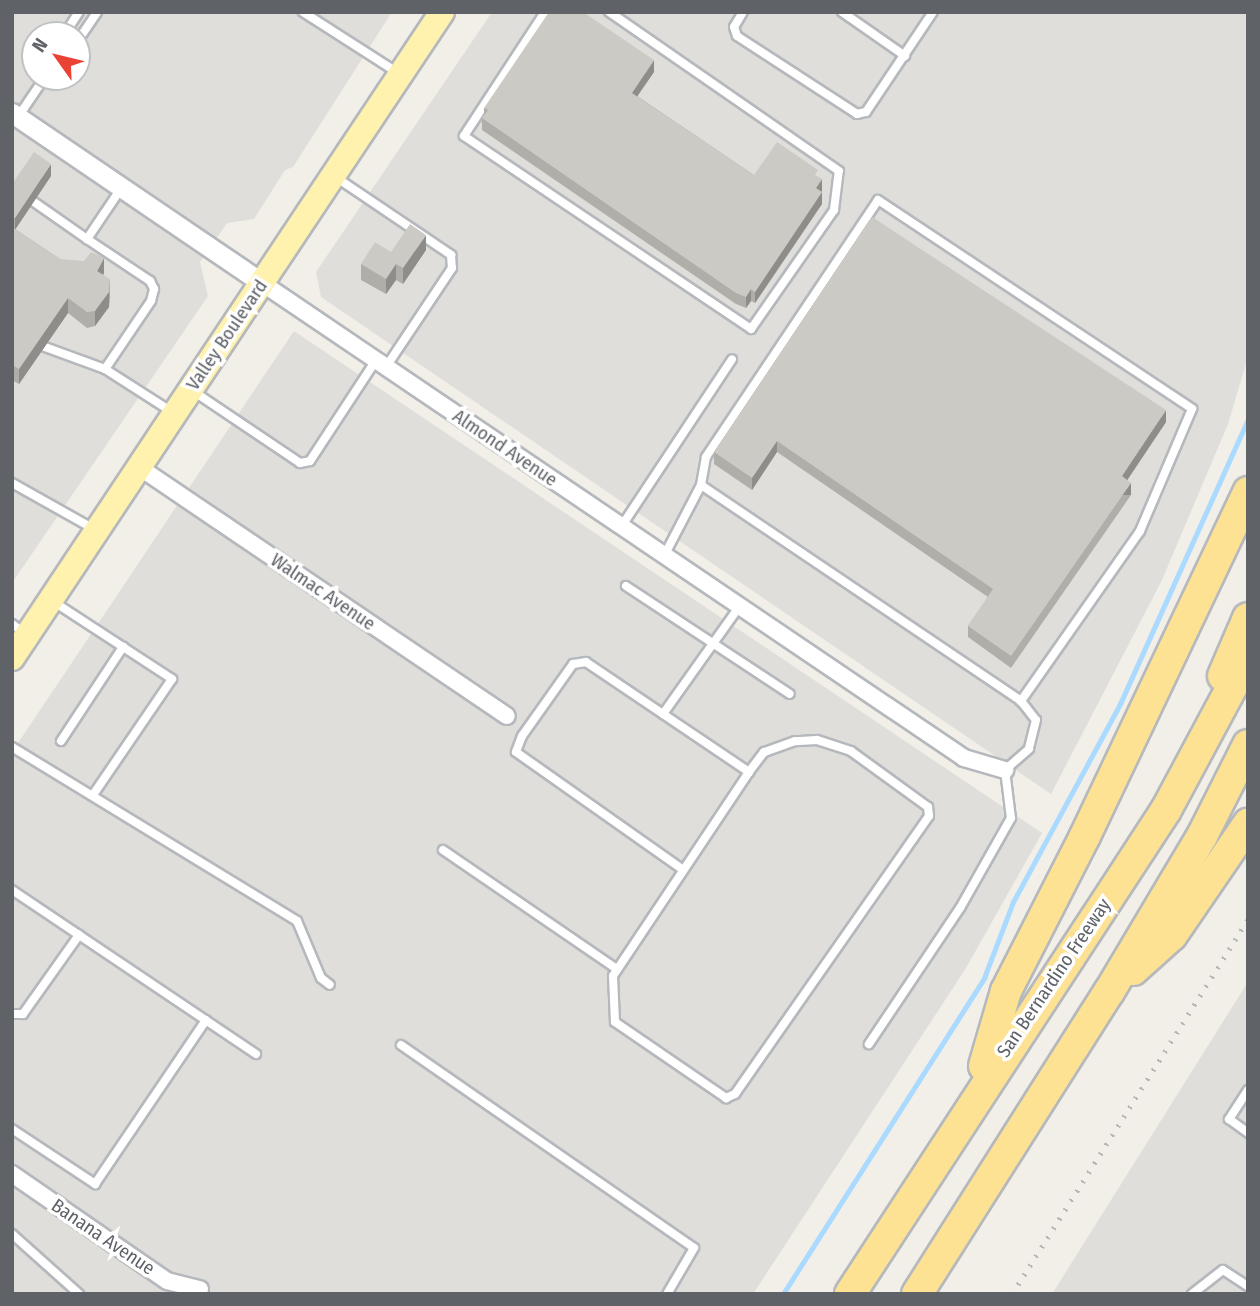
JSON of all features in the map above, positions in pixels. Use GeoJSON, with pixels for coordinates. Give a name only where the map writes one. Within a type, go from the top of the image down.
{"type":"FeatureCollection","features":[{"type":"Feature","properties":{"kind":"highway"},"geometry":{"type":"LineString","coordinates":[[976,1094],[1006,991],[1085,836],[1248,492]]}},
{"type":"Feature","properties":{"kind":"highway"},"geometry":{"type":"LineString","coordinates":[[1166,810],[1248,618]]}},
{"type":"Feature","properties":{"kind":"highway","name":"San Bernardino Freeway"},"geometry":{"type":"LineString","coordinates":[[850,1294],[976,1094],[1166,810],[1248,657]]}},
{"type":"Feature","properties":{"kind":"highway"},"geometry":{"type":"LineString","coordinates":[[917,1294],[1109,992],[1202,836],[1248,745]]}},
{"type":"Feature","properties":{"kind":"highway"},"geometry":{"type":"LineString","coordinates":[[1109,992],[1172,935],[1248,824]]}},
{"type":"Feature","properties":{"kind":"main road","name":"Valley Boulevard"},"geometry":{"type":"LineString","coordinates":[[12,658],[20,629],[51,600],[442,12]]}},
{"type":"Feature","properties":{"kind":"street","name":"Almond Avenue"},"geometry":{"type":"LineString","coordinates":[[15,115],[964,758],[1005,770]]}},
{"type":"Feature","properties":{"kind":"street","name":"Walmac Avenue"},"geometry":{"type":"LineString","coordinates":[[139,467],[508,716]]}},
{"type":"Feature","properties":{"kind":"street","name":"Banana Avenue"},"geometry":{"type":"LineString","coordinates":[[12,1174],[167,1281],[203,1292]]}},
{"type":"Feature","properties":{"kind":"lane"},"geometry":{"type":"LineString","coordinates":[[303,12],[401,74]]}},
{"type":"Feature","properties":{"kind":"lane"},"geometry":{"type":"LineString","coordinates":[[545,12],[464,136],[751,329],[834,210],[839,171],[610,12]]}},
{"type":"Feature","properties":{"kind":"lane"},"geometry":{"type":"LineString","coordinates":[[743,12],[734,27],[737,36],[857,114],[866,112],[933,12]]}},
{"type":"Feature","properties":{"kind":"lane"},"geometry":{"type":"LineString","coordinates":[[842,12],[905,55]]}},
{"type":"Feature","properties":{"kind":"lane"},"geometry":{"type":"LineString","coordinates":[[15,115],[34,91]]}},
{"type":"Feature","properties":{"kind":"lane"},"geometry":{"type":"LineString","coordinates":[[191,390],[300,463],[310,461],[452,268],[451,255],[333,176]]}},
{"type":"Feature","properties":{"kind":"lane"},"geometry":{"type":"LineString","coordinates":[[87,239],[122,187]]}},
{"type":"Feature","properties":{"kind":"lane"},"geometry":{"type":"LineString","coordinates":[[664,556],[702,485],[706,457],[878,200],[1192,409],[1140,531],[1021,701]]}},
{"type":"Feature","properties":{"kind":"lane"},"geometry":{"type":"LineString","coordinates":[[34,202],[150,281],[154,289],[151,301],[105,369]]}},
{"type":"Feature","properties":{"kind":"lane"},"geometry":{"type":"LineString","coordinates":[[45,346],[105,369],[175,414]]}},
{"type":"Feature","properties":{"kind":"lane"},"geometry":{"type":"LineString","coordinates":[[621,527],[732,359]]}},
{"type":"Feature","properties":{"kind":"lane"},"geometry":{"type":"LineString","coordinates":[[12,483],[97,531]]}},
{"type":"Feature","properties":{"kind":"lane"},"geometry":{"type":"LineString","coordinates":[[702,485],[1021,701],[1036,720],[1029,749],[1005,770],[1011,818],[960,908],[870,1044]]}},
{"type":"Feature","properties":{"kind":"lane"},"geometry":{"type":"LineString","coordinates":[[626,586],[790,694]]}},
{"type":"Feature","properties":{"kind":"lane"},"geometry":{"type":"LineString","coordinates":[[51,600],[172,679],[93,795]]}},
{"type":"Feature","properties":{"kind":"lane"},"geometry":{"type":"LineString","coordinates":[[663,714],[739,607]]}},
{"type":"Feature","properties":{"kind":"lane"},"geometry":{"type":"LineString","coordinates":[[61,741],[122,647]]}},
{"type":"Feature","properties":{"kind":"lane"},"geometry":{"type":"LineString","coordinates":[[683,870],[516,752],[522,736],[573,664],[586,662],[749,772]]}},
{"type":"Feature","properties":{"kind":"lane"},"geometry":{"type":"LineString","coordinates":[[817,740],[851,751],[928,807],[929,816],[735,1094],[726,1098],[615,1022],[613,976],[749,772],[764,752],[795,741],[817,740]]}},
{"type":"Feature","properties":{"kind":"lane"},"geometry":{"type":"LineString","coordinates":[[12,747],[297,920],[321,978],[330,985]]}},
{"type":"Feature","properties":{"kind":"lane"},"geometry":{"type":"LineString","coordinates":[[443,850],[617,969]]}},
{"type":"Feature","properties":{"kind":"lane"},"geometry":{"type":"LineString","coordinates":[[12,890],[256,1054]]}},
{"type":"Feature","properties":{"kind":"lane"},"geometry":{"type":"LineString","coordinates":[[12,1014],[23,1014],[79,935]]}},
{"type":"Feature","properties":{"kind":"lane"},"geometry":{"type":"LineString","coordinates":[[12,1129],[95,1184],[206,1020]]}},
{"type":"Feature","properties":{"kind":"lane"},"geometry":{"type":"LineString","coordinates":[[401,1045],[695,1248],[667,1294]]}},
{"type":"Feature","properties":{"kind":"lane"},"geometry":{"type":"LineString","coordinates":[[1248,1090],[1228,1119],[1248,1133]]}},
{"type":"Feature","properties":{"kind":"lane"},"geometry":{"type":"LineString","coordinates":[[12,1234],[79,1294]]}},
{"type":"Feature","properties":{"kind":"lane"},"geometry":{"type":"LineString","coordinates":[[1192,1294],[1223,1270],[1248,1286]]}},
{"type":"Feature","properties":{"kind":"shaded area"},"geometry":{"type":"Polygon","coordinates":[[[12,12],[392,12],[293,167],[285,170],[254,219],[227,223],[200,262],[208,296],[12,583],[12,12]]]}},
{"type":"Feature","properties":{"kind":"shaded area"},"geometry":{"type":"Polygon","coordinates":[[[492,12],[1248,12],[1248,357],[1228,424],[1162,580],[1051,794],[321,297],[316,272],[492,12]]]}},
{"type":"Feature","properties":{"kind":"shaded area"},"geometry":{"type":"Polygon","coordinates":[[[294,331],[1042,833],[966,968],[753,1294],[12,1294],[12,752],[294,331]]]}},
{"type":"Feature","properties":{"kind":"shaded area"},"geometry":{"type":"Polygon","coordinates":[[[1248,982],[1248,1294],[1052,1294],[1236,1001],[1248,982]]]}},
{"type":"Feature","properties":{"kind":"building"},"geometry":{"type":"Polygon","coordinates":[[[549,12],[583,12],[654,60],[632,93],[754,175],[777,142],[818,170],[815,175],[822,179],[816,188],[822,192],[755,292],[751,289],[746,297],[736,293],[482,118],[488,110],[484,108],[549,12]]]}},
{"type":"Feature","properties":{"kind":"building"},"geometry":{"type":"Polygon","coordinates":[[[34,152],[51,164],[15,218],[12,217],[12,184],[34,152]]]}},
{"type":"Feature","properties":{"kind":"building"},"geometry":{"type":"Polygon","coordinates":[[[872,217],[1166,410],[1122,476],[1131,483],[1011,656],[968,626],[993,589],[777,441],[752,478],[714,452],[872,217]]]}},
{"type":"Feature","properties":{"kind":"building"},"geometry":{"type":"Polygon","coordinates":[[[410,224],[426,235],[403,268],[396,264],[386,279],[361,264],[375,242],[391,252],[410,224]]]}},
{"type":"Feature","properties":{"kind":"building"},"geometry":{"type":"Polygon","coordinates":[[[12,227],[60,259],[84,261],[91,252],[104,258],[97,271],[110,279],[109,292],[95,311],[87,312],[68,298],[19,369],[12,365],[12,227]]]}},
{"type":"Feature","properties":{"kind":"waterway"},"geometry":{"type":"LineString","coordinates":[[783,1294],[984,978],[1013,902],[1120,704],[1248,419]]}},
{"type":"Feature","properties":{"kind":"railway"},"geometry":{"type":"LineString","coordinates":[[1012,1294],[1248,919]]}}]}
